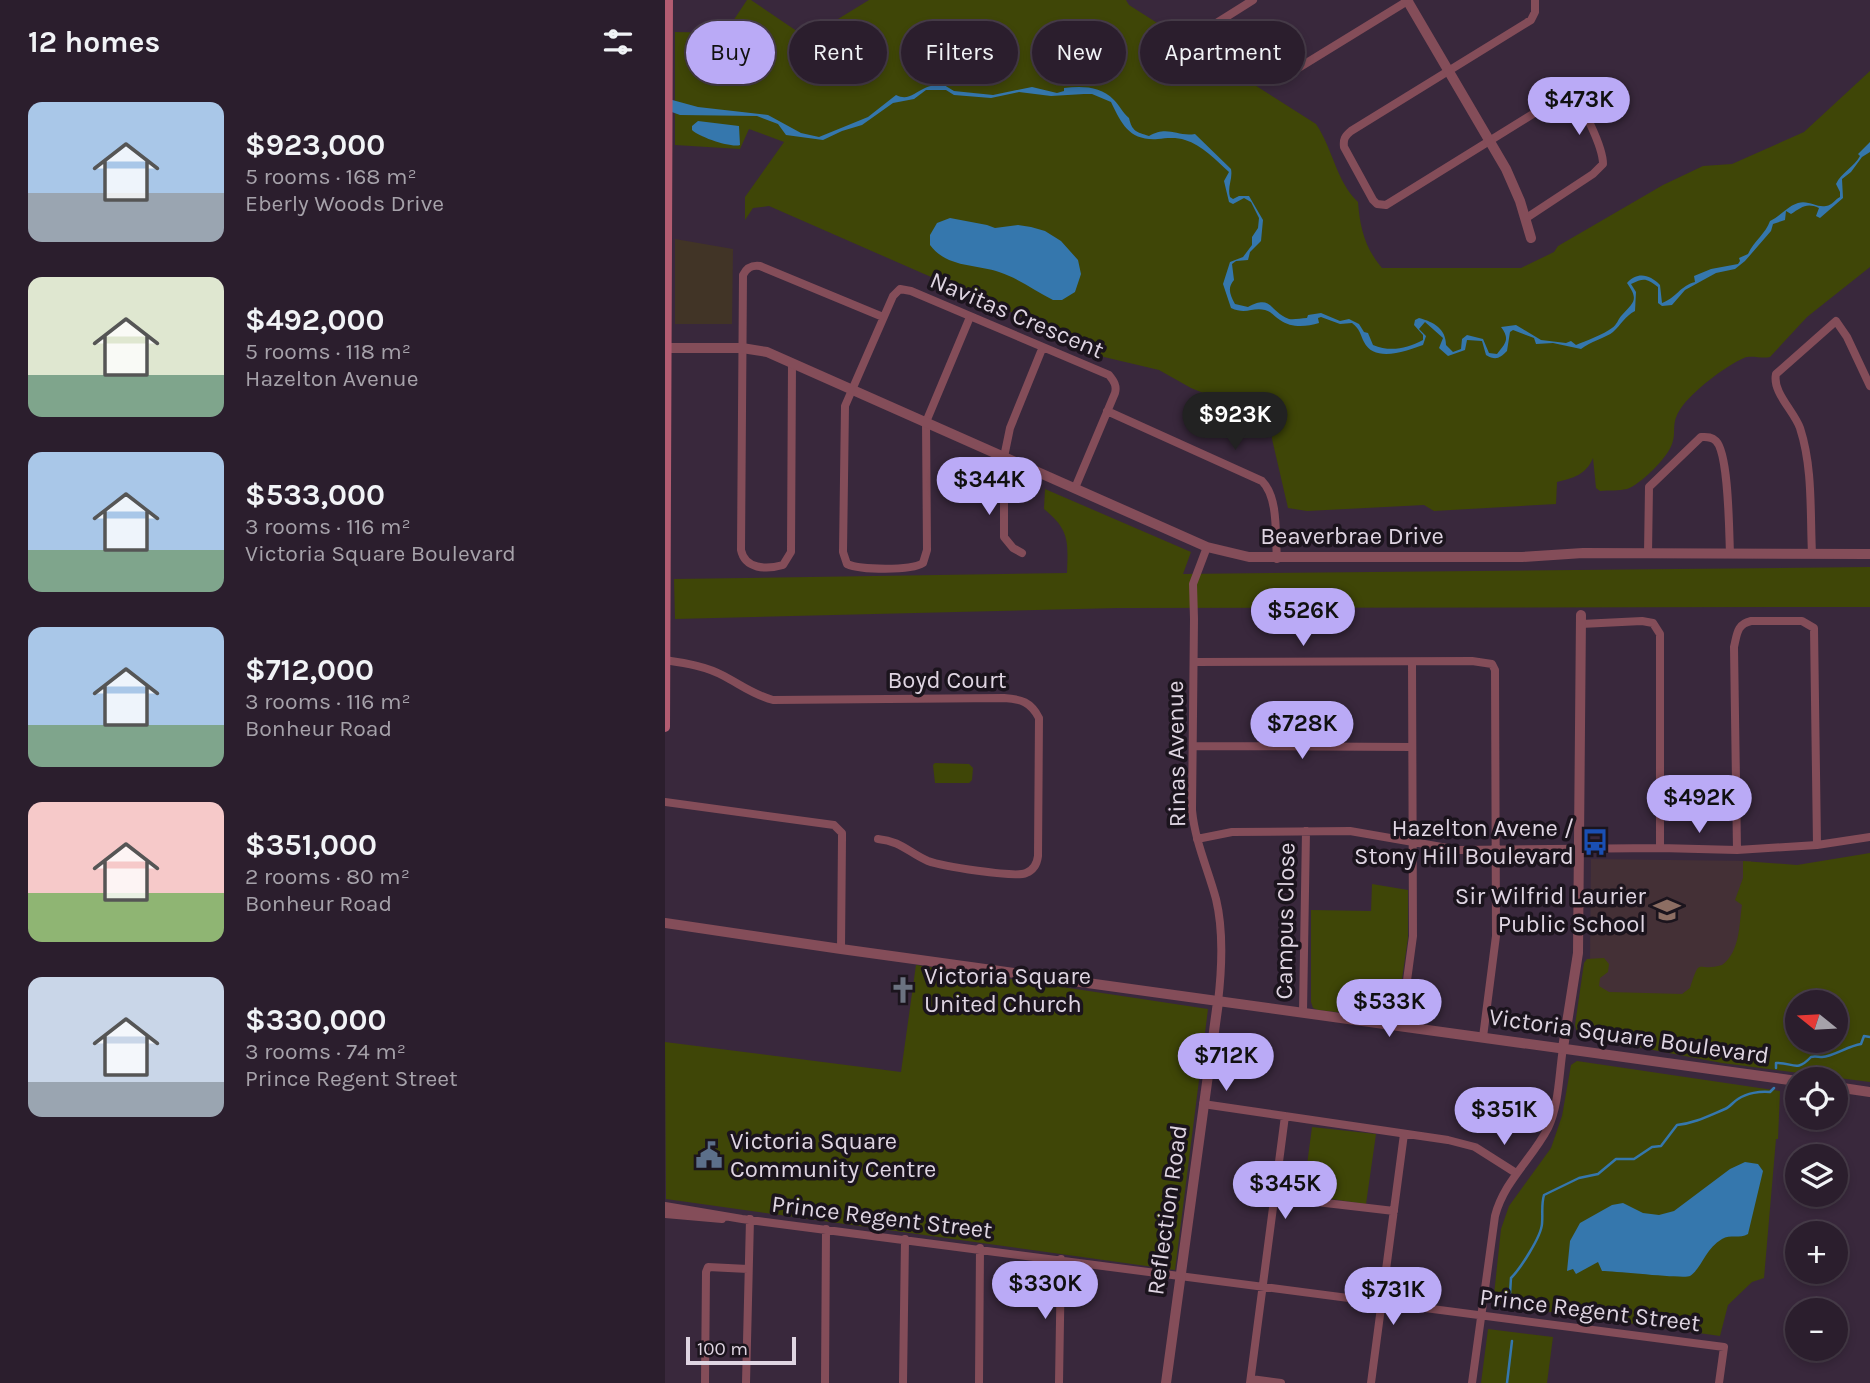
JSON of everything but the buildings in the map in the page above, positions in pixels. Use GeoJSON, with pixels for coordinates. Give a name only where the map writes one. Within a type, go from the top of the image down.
{"type":"FeatureCollection","features":[{"type":"Feature","properties":{"kind":"main road"},"geometry":{"type":"LineString","coordinates":[[665,727],[668,0]]}},
{"type":"Feature","properties":{"kind":"street"},"geometry":{"type":"LineString","coordinates":[[1253,0],[1215,24],[1210,31],[1210,38],[1217,47],[1273,79],[1287,75],[1408,0],[1506,169],[1531,238]]}},
{"type":"Feature","properties":{"kind":"street"},"geometry":{"type":"LineString","coordinates":[[1525,219],[1603,164],[1600,150],[1579,103],[1569,94],[1392,203],[1377,204],[1373,200],[1344,147],[1346,135],[1531,20],[1535,12],[1535,0]]}},
{"type":"Feature","properties":{"kind":"street"},"geometry":{"type":"LineString","coordinates":[[792,363],[791,552],[783,565],[753,566],[744,561],[741,550],[745,270],[755,265],[883,317]]}},
{"type":"Feature","properties":{"kind":"street","name":"Navitas Crescent"},"geometry":{"type":"LineString","coordinates":[[926,422],[927,550],[923,563],[910,567],[847,564],[843,552],[844,413],[883,317],[896,292],[903,289],[1109,375],[1116,389],[1075,488]]}},
{"type":"Feature","properties":{"kind":"street"},"geometry":{"type":"LineString","coordinates":[[926,422],[970,317]]}},
{"type":"Feature","properties":{"kind":"street"},"geometry":{"type":"LineString","coordinates":[[1812,554],[1808,465],[1804,443],[1799,424],[1775,382],[1776,374],[1836,321],[1847,337],[1870,386]]}},
{"type":"Feature","properties":{"kind":"street","name":"Beaverbrae Drive"},"geometry":{"type":"LineString","coordinates":[[667,348],[742,348],[767,352],[1207,547],[1249,557],[1277,559],[1870,554]]}},
{"type":"Feature","properties":{"kind":"street"},"geometry":{"type":"LineString","coordinates":[[1022,553],[1013,548],[1004,537],[1004,457],[1010,428],[1042,349]]}},
{"type":"Feature","properties":{"kind":"street"},"geometry":{"type":"LineString","coordinates":[[1107,411],[1262,481],[1271,497],[1277,559]]}},
{"type":"Feature","properties":{"kind":"street"},"geometry":{"type":"LineString","coordinates":[[1648,554],[1649,487],[1701,437],[1710,437],[1718,442],[1724,464],[1730,554]]}},
{"type":"Feature","properties":{"kind":"street","name":"Rinas Avenue"},"geometry":{"type":"LineString","coordinates":[[1207,547],[1192,592],[1192,810],[1197,839],[1219,916],[1221,952],[1218,1002]]}},
{"type":"Feature","properties":{"kind":"street"},"geometry":{"type":"LineString","coordinates":[[1472,1383],[1495,1216],[1503,1192],[1542,1138],[1552,1119],[1578,953],[1581,619],[1653,623],[1660,634],[1660,848]]}},
{"type":"Feature","properties":{"kind":"street"},"geometry":{"type":"LineString","coordinates":[[1737,850],[1734,647],[1739,627],[1751,621],[1802,621],[1814,628],[1817,845]]}},
{"type":"Feature","properties":{"kind":"street","name":"Boyd Court"},"geometry":{"type":"LineString","coordinates":[[665,660],[722,674],[759,697],[773,700],[1004,698],[1023,700],[1035,710],[1039,718],[1038,856],[1037,864],[1030,872],[999,873],[936,864],[898,842],[878,839]]}},
{"type":"Feature","properties":{"kind":"street"},"geometry":{"type":"LineString","coordinates":[[1193,662],[1492,664],[1495,670],[1496,936],[1483,1037]]}},
{"type":"Feature","properties":{"kind":"street"},"geometry":{"type":"LineString","coordinates":[[1401,1025],[1413,936],[1412,662]]}},
{"type":"Feature","properties":{"kind":"street"},"geometry":{"type":"LineString","coordinates":[[1193,746],[1412,747]]}},
{"type":"Feature","properties":{"kind":"street"},"geometry":{"type":"LineString","coordinates":[[665,802],[834,825],[841,832],[841,949]]}},
{"type":"Feature","properties":{"kind":"street"},"geometry":{"type":"LineString","coordinates":[[1197,839],[1232,832],[1306,831],[1355,832],[1459,850],[1737,850],[1817,845],[1870,837]]}},
{"type":"Feature","properties":{"kind":"street","name":"Campus Close"},"geometry":{"type":"LineString","coordinates":[[1303,1012],[1306,831]]}},
{"type":"Feature","properties":{"kind":"street","name":"Victoria Square Boulevard"},"geometry":{"type":"LineString","coordinates":[[665,923],[1785,1080]]}},
{"type":"Feature","properties":{"kind":"street","name":"Reflection Road"},"geometry":{"type":"LineString","coordinates":[[1166,1383],[1218,1002]]}},
{"type":"Feature","properties":{"kind":"street"},"geometry":{"type":"LineString","coordinates":[[1848,1089],[1870,1092]]}},
{"type":"Feature","properties":{"kind":"street"},"geometry":{"type":"LineString","coordinates":[[1203,1104],[1448,1140],[1475,1147],[1516,1173]]}},
{"type":"Feature","properties":{"kind":"street"},"geometry":{"type":"LineString","coordinates":[[1281,1383],[1251,1381],[1285,1116]]}},
{"type":"Feature","properties":{"kind":"street"},"geometry":{"type":"LineString","coordinates":[[1371,1383],[1403,1134]]}},
{"type":"Feature","properties":{"kind":"street"},"geometry":{"type":"LineString","coordinates":[[1274,1197],[1394,1211]]}},
{"type":"Feature","properties":{"kind":"street","name":"Prince Regent Street"},"geometry":{"type":"LineString","coordinates":[[665,1206],[746,1219],[1724,1347],[1719,1383]]}},
{"type":"Feature","properties":{"kind":"street","name":"Prince Regent Street"},"geometry":{"type":"LineString","coordinates":[[665,1214],[706,1219],[746,1219]]}},
{"type":"Feature","properties":{"kind":"street"},"geometry":{"type":"LineString","coordinates":[[746,1219],[746,1383]]}},
{"type":"Feature","properties":{"kind":"street"},"geometry":{"type":"LineString","coordinates":[[825,1383],[826,1229]]}},
{"type":"Feature","properties":{"kind":"street"},"geometry":{"type":"LineString","coordinates":[[903,1383],[905,1239]]}},
{"type":"Feature","properties":{"kind":"street"},"geometry":{"type":"LineString","coordinates":[[979,1383],[980,1248]]}},
{"type":"Feature","properties":{"kind":"street"},"geometry":{"type":"LineString","coordinates":[[1059,1383],[1061,1259]]}},
{"type":"Feature","properties":{"kind":"street"},"geometry":{"type":"LineString","coordinates":[[705,1383],[706,1272],[708,1267],[714,1266],[748,1269]]}},
{"type":"Feature","properties":{"kind":"shaded area"},"geometry":{"type":"Polygon","coordinates":[[[675,239],[733,249],[732,324],[675,324],[675,239]]]}},
{"type":"Feature","properties":{"kind":"shaded area","name":"Sir Wilfrid Laurier Public School"},"geometry":{"type":"Polygon","coordinates":[[[1591,859],[1751,861],[1726,1042],[1602,1027],[1590,968],[1591,859]]]}},
{"type":"Feature","properties":{"kind":"green space"},"geometry":{"type":"Polygon","coordinates":[[[747,0],[751,0],[789,26],[789,84],[887,84],[887,21],[835,21],[869,0],[1126,0],[1129,5],[1154,21],[1140,21],[1140,84],[1253,84],[1316,124],[1340,175],[1358,202],[1364,237],[1382,268],[1521,268],[1554,252],[1558,246],[1663,185],[1703,166],[1732,164],[1804,132],[1870,71],[1870,267],[1807,317],[1770,357],[1744,358],[1701,387],[1678,414],[1673,439],[1665,456],[1646,476],[1627,489],[1600,491],[1596,488],[1593,458],[1583,472],[1557,482],[1556,504],[1434,511],[1424,505],[1307,511],[1288,508],[1271,424],[1267,419],[1191,388],[1159,370],[1104,357],[1052,330],[769,206],[753,208],[745,220],[745,197],[784,142],[749,129],[740,149],[675,145],[675,32],[686,32],[686,84],[775,84],[775,21],[733,21],[747,0]]]}},
{"type":"Feature","properties":{"kind":"green space"},"geometry":{"type":"Polygon","coordinates":[[[1045,489],[1191,552],[1183,574],[1870,567],[1870,607],[1118,608],[675,619],[674,579],[1067,573],[1066,537],[1059,524],[1044,509],[1045,489]]]}},
{"type":"Feature","properties":{"kind":"green space"},"geometry":{"type":"Polygon","coordinates":[[[935,763],[969,764],[973,768],[972,780],[969,783],[935,783],[935,763]]]}},
{"type":"Feature","properties":{"kind":"green space"},"geometry":{"type":"Polygon","coordinates":[[[1870,853],[1870,1082],[1848,1079],[1848,1067],[1785,1067],[1785,1071],[1597,1043],[1578,1036],[1575,1025],[1584,963],[1587,959],[1604,958],[1609,964],[1608,972],[1600,978],[1599,986],[1609,992],[1682,994],[1690,988],[1698,968],[1722,965],[1728,960],[1738,938],[1742,905],[1735,900],[1743,878],[1743,861],[1797,865],[1870,853]]]}},
{"type":"Feature","properties":{"kind":"green space"},"geometry":{"type":"Polygon","coordinates":[[[1372,884],[1408,890],[1408,938],[1397,1013],[1390,1018],[1313,1008],[1311,910],[1371,911],[1372,884]]]}},
{"type":"Feature","properties":{"kind":"green space"},"geometry":{"type":"Polygon","coordinates":[[[916,965],[1208,1009],[1175,1270],[666,1199],[665,1042],[901,1072],[916,965]]]}},
{"type":"Feature","properties":{"kind":"green space"},"geometry":{"type":"Polygon","coordinates":[[[1577,1061],[1780,1091],[1764,1278],[1752,1282],[1728,1305],[1720,1336],[1493,1304],[1501,1229],[1509,1206],[1551,1148],[1562,1116],[1571,1065],[1577,1061]]]}},
{"type":"Feature","properties":{"kind":"green space"},"geometry":{"type":"Polygon","coordinates":[[[1312,1127],[1376,1134],[1366,1204],[1303,1195],[1312,1127]]]}},
{"type":"Feature","properties":{"kind":"green space"},"geometry":{"type":"Polygon","coordinates":[[[1488,1329],[1553,1337],[1547,1383],[1481,1383],[1488,1329]]]}},
{"type":"Feature","properties":{"kind":"water"},"geometry":{"type":"Polygon","coordinates":[[[944,85],[954,91],[993,95],[1032,87],[1057,93],[1064,91],[1064,88],[1091,88],[1109,95],[1129,118],[1133,128],[1141,133],[1149,136],[1162,131],[1195,134],[1231,169],[1230,197],[1233,199],[1249,196],[1263,220],[1261,241],[1250,252],[1248,260],[1232,264],[1234,280],[1230,292],[1235,304],[1248,307],[1256,303],[1266,303],[1289,319],[1307,318],[1308,315],[1321,313],[1340,321],[1349,319],[1368,333],[1373,345],[1392,349],[1410,346],[1423,340],[1423,335],[1414,325],[1419,318],[1438,327],[1444,335],[1446,345],[1453,352],[1461,349],[1462,339],[1467,335],[1483,339],[1489,353],[1497,354],[1506,341],[1501,327],[1516,325],[1541,340],[1566,343],[1571,341],[1576,345],[1585,342],[1614,327],[1632,304],[1634,297],[1627,283],[1631,279],[1644,276],[1660,285],[1662,303],[1695,282],[1694,276],[1711,269],[1738,264],[1739,258],[1748,254],[1770,221],[1790,207],[1802,202],[1826,206],[1840,197],[1836,184],[1838,180],[1870,142],[1870,152],[1842,179],[1843,198],[1820,218],[1816,216],[1819,208],[1814,206],[1804,206],[1791,214],[1786,211],[1785,220],[1773,224],[1771,231],[1745,261],[1735,269],[1716,273],[1685,290],[1672,305],[1662,306],[1658,303],[1658,287],[1651,282],[1642,280],[1631,284],[1636,292],[1635,311],[1613,332],[1581,349],[1553,343],[1536,344],[1534,338],[1513,330],[1510,332],[1507,351],[1498,358],[1486,355],[1482,341],[1467,340],[1465,350],[1448,356],[1439,348],[1443,338],[1425,322],[1419,329],[1426,336],[1423,345],[1383,354],[1369,348],[1352,323],[1340,324],[1321,317],[1318,318],[1319,323],[1294,326],[1284,323],[1265,310],[1241,311],[1231,308],[1223,284],[1230,262],[1243,257],[1252,245],[1252,237],[1258,228],[1259,218],[1251,202],[1244,198],[1233,204],[1229,202],[1224,181],[1229,172],[1203,149],[1182,139],[1140,137],[1123,124],[1111,102],[1092,94],[1051,96],[1019,92],[991,98],[954,95],[946,90],[926,90],[914,99],[893,103],[862,125],[823,140],[786,135],[778,124],[757,116],[680,115],[669,111],[665,98],[698,107],[768,115],[801,133],[819,137],[868,117],[896,95],[908,97],[927,87],[944,85]]]}},
{"type":"Feature","properties":{"kind":"water"},"geometry":{"type":"Polygon","coordinates":[[[698,121],[739,126],[740,145],[708,139],[696,133],[692,126],[698,121]]]}},
{"type":"Feature","properties":{"kind":"water"},"geometry":{"type":"Polygon","coordinates":[[[950,218],[995,228],[1018,225],[1045,231],[1061,241],[1078,260],[1081,274],[1075,292],[1062,300],[1053,300],[1006,275],[945,258],[930,245],[930,235],[937,223],[950,218]]]}},
{"type":"Feature","properties":{"kind":"water"},"geometry":{"type":"Polygon","coordinates":[[[1745,1162],[1758,1164],[1763,1171],[1748,1234],[1725,1238],[1716,1243],[1690,1276],[1602,1271],[1598,1262],[1576,1274],[1573,1269],[1567,1271],[1570,1241],[1580,1223],[1612,1205],[1623,1203],[1643,1213],[1659,1215],[1674,1211],[1730,1169],[1745,1162]]]}},
{"type":"Feature","properties":{"kind":"waterway"},"geometry":{"type":"LineString","coordinates":[[1776,1068],[1776,1063],[1802,1065],[1811,1057],[1831,1055],[1861,1044],[1864,1036],[1870,1037]]}},
{"type":"Feature","properties":{"kind":"waterway"},"geometry":{"type":"LineString","coordinates":[[1509,1309],[1511,1278],[1538,1237],[1542,1224],[1544,1195],[1579,1178],[1598,1174],[1616,1159],[1634,1159],[1652,1147],[1661,1146],[1677,1125],[1696,1121],[1725,1109],[1745,1095],[1770,1092],[1774,1088]]}},
{"type":"Feature","properties":{"kind":"waterway"},"geometry":{"type":"LineString","coordinates":[[1507,1383],[1512,1341]]}},
{"type":"Feature","properties":{"kind":"place","name":"Hazelton Avene / Stony Hill Boulevard"},"geometry":{"type":"Point","coordinates":[1595,842]}},
{"type":"Feature","properties":{"kind":"place","name":"Sir Wilfrid Laurier Public School"},"geometry":{"type":"Point","coordinates":[1667,910]}},
{"type":"Feature","properties":{"kind":"place","name":"Victoria Square United Church"},"geometry":{"type":"Point","coordinates":[903,990]}},
{"type":"Feature","properties":{"kind":"place","name":"Victoria Square Community Centre"},"geometry":{"type":"Point","coordinates":[709,1155]}}]}
